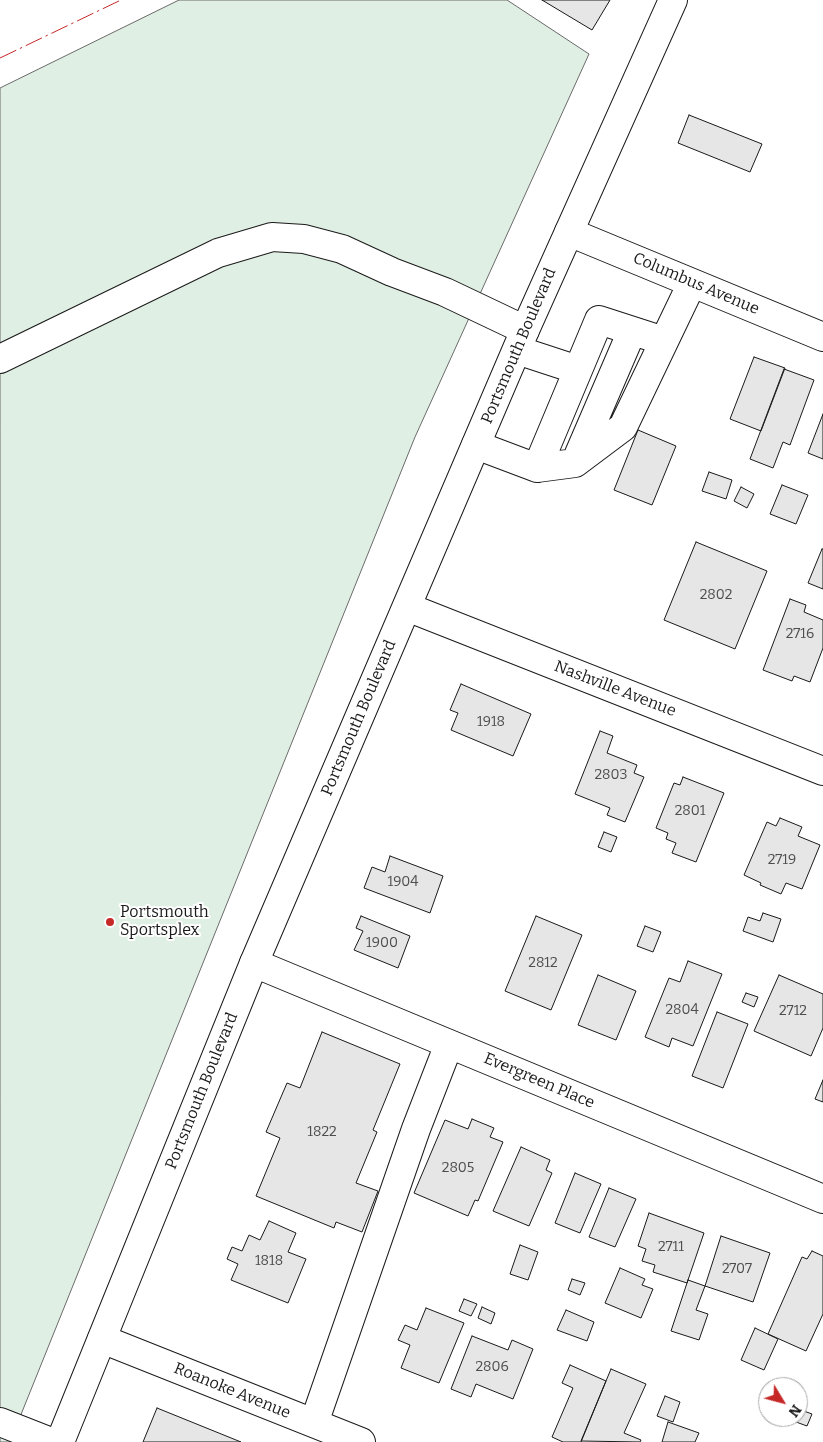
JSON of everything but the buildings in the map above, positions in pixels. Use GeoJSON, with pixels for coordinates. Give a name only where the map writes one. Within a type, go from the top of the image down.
{"type":"FeatureCollection","features":[{"type":"Feature","properties":{"kind":"street","name":"Portsmouth Boulevard"},"geometry":{"type":"LineString","coordinates":[[60,1442],[254,963],[521,340],[673,0]]}},
{"type":"Feature","properties":{"kind":"street","name":"Columbus Avenue"},"geometry":{"type":"LineString","coordinates":[[569,232],[823,337]]}},
{"type":"Feature","properties":{"kind":"street"},"geometry":{"type":"LineString","coordinates":[[0,359],[218,253],[272,237],[304,238],[342,249],[392,272],[445,292],[521,340],[578,370]]}},
{"type":"Feature","properties":{"kind":"street"},"geometry":{"type":"LineString","coordinates":[[476,445],[537,468],[575,463],[623,427],[692,283]]}},
{"type":"Feature","properties":{"kind":"street"},"geometry":{"type":"LineString","coordinates":[[537,468],[599,320],[664,341]]}},
{"type":"Feature","properties":{"kind":"street"},"geometry":{"type":"LineString","coordinates":[[575,463],[632,331]]}},
{"type":"Feature","properties":{"kind":"street","name":"Nashville Avenue"},"geometry":{"type":"LineString","coordinates":[[407,607],[823,771]]}},
{"type":"Feature","properties":{"kind":"street","name":"Evergreen Place"},"geometry":{"type":"LineString","coordinates":[[254,963],[823,1199]]}},
{"type":"Feature","properties":{"kind":"street"},"geometry":{"type":"LineString","coordinates":[[314,1423],[416,1129],[448,1044]]}},
{"type":"Feature","properties":{"kind":"street","name":"Roanoke Avenue"},"geometry":{"type":"LineString","coordinates":[[102,1339],[361,1442]]}},
{"type":"Feature","properties":{"kind":"street"},"geometry":{"type":"LineString","coordinates":[[0,1422],[51,1442]]}},
{"type":"Feature","properties":{"kind":"green space","name":"Portsmouth Sportsplex"},"geometry":{"type":"Polygon","coordinates":[[[179,0],[507,0],[589,54],[415,437],[10,1442],[0,1442],[0,88],[179,0]]]}},
{"type":"Feature","properties":{"kind":"power"},"geometry":{"type":"LineString","coordinates":[[0,58],[121,0]]}},
{"type":"Feature","properties":{"kind":"place","name":"Portsmouth Sportsplex"},"geometry":{"type":"Point","coordinates":[110,922]}}]}
